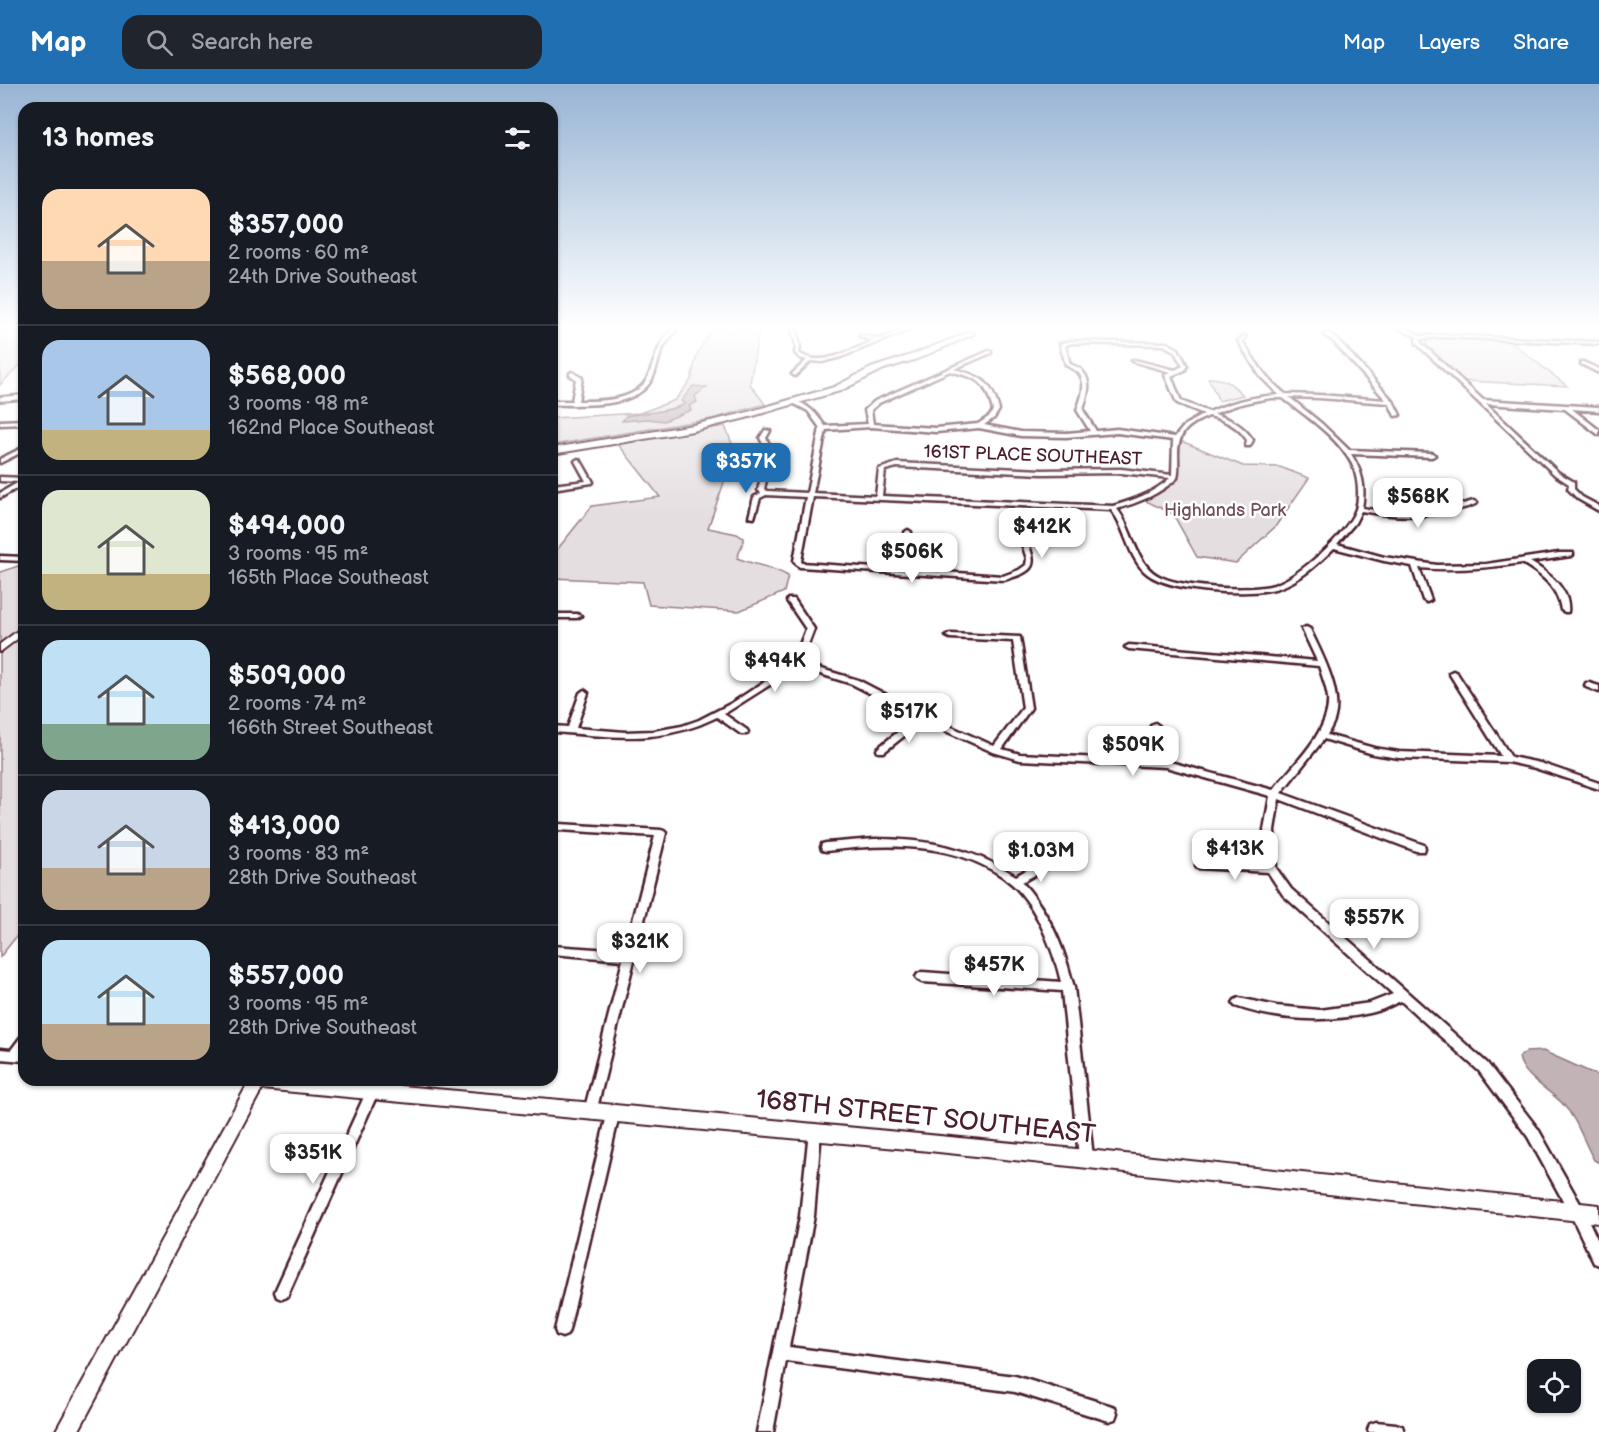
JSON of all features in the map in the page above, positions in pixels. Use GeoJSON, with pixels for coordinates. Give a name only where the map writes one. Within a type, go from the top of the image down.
{"type":"FeatureCollection","features":[{"type":"Feature","properties":{"kind":"main road"},"geometry":{"type":"LineString","coordinates":[[558,450],[592,447],[661,435],[670,431],[743,416],[823,392]]}},
{"type":"Feature","properties":{"kind":"main road"},"geometry":{"type":"LineString","coordinates":[[0,399],[18,398]]}},
{"type":"Feature","properties":{"kind":"street"},"geometry":{"type":"LineString","coordinates":[[575,402],[577,392]]}},
{"type":"Feature","properties":{"kind":"street"},"geometry":{"type":"LineString","coordinates":[[558,403],[613,400],[637,392]]}},
{"type":"Feature","properties":{"kind":"street"},"geometry":{"type":"LineString","coordinates":[[871,425],[868,410],[903,392]]}},
{"type":"Feature","properties":{"kind":"street"},"geometry":{"type":"LineString","coordinates":[[979,426],[992,417],[996,410],[990,392]]}},
{"type":"Feature","properties":{"kind":"street"},"geometry":{"type":"LineString","coordinates":[[1086,392],[1080,410],[1093,431]]}},
{"type":"Feature","properties":{"kind":"street"},"geometry":{"type":"LineString","coordinates":[[1174,392],[1179,402],[1237,425],[1246,432],[1250,440],[1248,445]]}},
{"type":"Feature","properties":{"kind":"street"},"geometry":{"type":"LineString","coordinates":[[1113,508],[1124,521],[1138,561],[1156,577],[1208,588],[1262,590],[1293,580],[1345,531],[1359,509],[1360,479],[1349,452],[1280,392]]}},
{"type":"Feature","properties":{"kind":"street"},"geometry":{"type":"LineString","coordinates":[[1382,392],[1391,402],[1397,415]]}},
{"type":"Feature","properties":{"kind":"street"},"geometry":{"type":"LineString","coordinates":[[1471,392],[1557,474],[1572,483],[1571,489],[1580,498],[1599,509]]}},
{"type":"Feature","properties":{"kind":"street"},"geometry":{"type":"LineString","coordinates":[[752,517],[758,497],[764,493],[1113,508],[1163,489],[1175,477],[1176,439],[1187,425],[1243,399],[1284,396],[1391,402]]}},
{"type":"Feature","properties":{"kind":"street"},"geometry":{"type":"LineString","coordinates":[[795,402],[810,410],[824,428],[797,561],[800,565],[1004,578],[1022,572],[1029,566],[1030,559],[1023,538]]}},
{"type":"Feature","properties":{"kind":"street"},"geometry":{"type":"LineString","coordinates":[[1482,402],[1599,409]]}},
{"type":"Feature","properties":{"kind":"street"},"geometry":{"type":"LineString","coordinates":[[1566,407],[1599,433]]}},
{"type":"Feature","properties":{"kind":"street"},"geometry":{"type":"LineString","coordinates":[[0,423],[18,423]]}},
{"type":"Feature","properties":{"kind":"street"},"geometry":{"type":"LineString","coordinates":[[824,428],[871,425],[936,430],[979,426],[1021,434],[1066,435],[1093,431],[1117,431],[1176,439]]}},
{"type":"Feature","properties":{"kind":"street"},"geometry":{"type":"LineString","coordinates":[[764,493],[770,452],[764,438],[767,431]]}},
{"type":"Feature","properties":{"kind":"street"},"geometry":{"type":"LineString","coordinates":[[1349,452],[1432,455]]}},
{"type":"Feature","properties":{"kind":"street"},"geometry":{"type":"LineString","coordinates":[[0,461],[18,453]]}},
{"type":"Feature","properties":{"kind":"street"},"geometry":{"type":"LineString","coordinates":[[558,486],[590,482],[578,461]]}},
{"type":"Feature","properties":{"kind":"street","name":"161ST PLACE SOUTHEAST"},"geometry":{"type":"LineString","coordinates":[[879,497],[882,469],[888,466],[1042,472],[1121,471],[1175,477]]}},
{"type":"Feature","properties":{"kind":"street"},"geometry":{"type":"LineString","coordinates":[[0,479],[18,480]]}},
{"type":"Feature","properties":{"kind":"street"},"geometry":{"type":"LineString","coordinates":[[0,496],[18,484]]}},
{"type":"Feature","properties":{"kind":"street"},"geometry":{"type":"LineString","coordinates":[[1359,509],[1395,515],[1424,516],[1474,503]]}},
{"type":"Feature","properties":{"kind":"street"},"geometry":{"type":"LineString","coordinates":[[908,531],[908,572]]}},
{"type":"Feature","properties":{"kind":"street"},"geometry":{"type":"LineString","coordinates":[[1332,545],[1415,566],[1473,567],[1571,554]]}},
{"type":"Feature","properties":{"kind":"street"},"geometry":{"type":"LineString","coordinates":[[0,558],[18,559]]}},
{"type":"Feature","properties":{"kind":"street"},"geometry":{"type":"LineString","coordinates":[[1524,561],[1549,579],[1559,590],[1565,603],[1565,610]]}},
{"type":"Feature","properties":{"kind":"street"},"geometry":{"type":"LineString","coordinates":[[1415,566],[1427,600]]}},
{"type":"Feature","properties":{"kind":"street"},"geometry":{"type":"LineString","coordinates":[[558,729],[665,733],[687,728],[718,714],[797,664],[810,629],[791,601]]}},
{"type":"Feature","properties":{"kind":"street"},"geometry":{"type":"LineString","coordinates":[[558,616],[577,616]]}},
{"type":"Feature","properties":{"kind":"street"},"geometry":{"type":"LineString","coordinates":[[1306,629],[1322,664],[1332,698],[1331,717],[1322,736],[1275,794],[1269,830],[1272,868],[1287,892],[1483,1067],[1533,1133],[1577,1212],[1599,1258]]}},
{"type":"Feature","properties":{"kind":"street"},"geometry":{"type":"LineString","coordinates":[[0,649],[18,634]]}},
{"type":"Feature","properties":{"kind":"street"},"geometry":{"type":"LineString","coordinates":[[950,636],[1017,639],[1027,708],[996,750]]}},
{"type":"Feature","properties":{"kind":"street"},"geometry":{"type":"LineString","coordinates":[[1129,647],[1322,664]]}},
{"type":"Feature","properties":{"kind":"street"},"geometry":{"type":"LineString","coordinates":[[797,664],[855,682],[922,717],[996,750],[1033,759],[1166,764],[1275,794],[1419,848]]}},
{"type":"Feature","properties":{"kind":"street"},"geometry":{"type":"LineString","coordinates":[[1453,674],[1508,759]]}},
{"type":"Feature","properties":{"kind":"street"},"geometry":{"type":"LineString","coordinates":[[1589,685],[1599,689]]}},
{"type":"Feature","properties":{"kind":"street"},"geometry":{"type":"LineString","coordinates":[[571,730],[584,693]]}},
{"type":"Feature","properties":{"kind":"street"},"geometry":{"type":"LineString","coordinates":[[718,714],[744,732]]}},
{"type":"Feature","properties":{"kind":"street"},"geometry":{"type":"LineString","coordinates":[[880,750],[922,717]]}},
{"type":"Feature","properties":{"kind":"street"},"geometry":{"type":"LineString","coordinates":[[1155,726],[1166,764]]}},
{"type":"Feature","properties":{"kind":"street"},"geometry":{"type":"LineString","coordinates":[[1322,736],[1372,751],[1398,755],[1508,759],[1537,765],[1599,786]]}},
{"type":"Feature","properties":{"kind":"street"},"geometry":{"type":"LineString","coordinates":[[559,827],[661,833],[591,1108]]}},
{"type":"Feature","properties":{"kind":"street"},"geometry":{"type":"LineString","coordinates":[[826,847],[859,842],[945,848],[974,857],[1016,881],[1038,912],[1057,950],[1068,987],[1086,1157]]}},
{"type":"Feature","properties":{"kind":"street"},"geometry":{"type":"LineString","coordinates":[[1016,881],[1052,860]]}},
{"type":"Feature","properties":{"kind":"street"},"geometry":{"type":"LineString","coordinates":[[1201,865],[1272,868]]}},
{"type":"Feature","properties":{"kind":"street"},"geometry":{"type":"LineString","coordinates":[[558,950],[629,956]]}},
{"type":"Feature","properties":{"kind":"street"},"geometry":{"type":"LineString","coordinates":[[922,977],[1068,987]]}},
{"type":"Feature","properties":{"kind":"street"},"geometry":{"type":"LineString","coordinates":[[1239,1003],[1276,1011],[1320,1015],[1371,1008],[1403,995]]}},
{"type":"Feature","properties":{"kind":"street"},"geometry":{"type":"LineString","coordinates":[[0,1054],[18,1055]]}},
{"type":"Feature","properties":{"kind":"street"},"geometry":{"type":"LineString","coordinates":[[66,1432],[252,1086]]}},
{"type":"Feature","properties":{"kind":"street","name":"168TH STREET SOUTHEAST"},"geometry":{"type":"LineString","coordinates":[[326,1086],[591,1108],[1086,1157],[1599,1214]]}},
{"type":"Feature","properties":{"kind":"street"},"geometry":{"type":"LineString","coordinates":[[282,1292],[373,1090]]}},
{"type":"Feature","properties":{"kind":"street"},"geometry":{"type":"LineString","coordinates":[[562,1330],[614,1111]]}},
{"type":"Feature","properties":{"kind":"street"},"geometry":{"type":"LineString","coordinates":[[765,1432],[807,1216],[815,1131]]}},
{"type":"Feature","properties":{"kind":"street"},"geometry":{"type":"LineString","coordinates":[[781,1353],[1015,1384],[1109,1413]]}},
{"type":"Feature","properties":{"kind":"street"},"geometry":{"type":"LineString","coordinates":[[1376,1430],[1396,1432]]}},
{"type":"Feature","properties":{"kind":"green space"},"geometry":{"type":"Polygon","coordinates":[[[681,392],[756,392],[765,404],[711,419],[558,444],[558,418],[640,413],[675,400],[681,392]]]}},
{"type":"Feature","properties":{"kind":"green space"},"geometry":{"type":"Polygon","coordinates":[[[1215,392],[1240,392],[1243,395],[1219,401],[1215,392]]]}},
{"type":"Feature","properties":{"kind":"green space"},"geometry":{"type":"Polygon","coordinates":[[[725,426],[735,451],[708,528],[737,534],[743,538],[737,558],[788,576],[784,592],[739,611],[649,605],[643,582],[558,578],[558,548],[592,506],[660,497],[618,444],[725,426]]]}},
{"type":"Feature","properties":{"kind":"green space","name":"Highlands Park"},"geometry":{"type":"Polygon","coordinates":[[[1176,439],[1243,466],[1280,467],[1309,478],[1275,527],[1236,563],[1197,557],[1173,514],[1142,499],[1163,489],[1175,477],[1176,439]]]}},
{"type":"Feature","properties":{"kind":"green space"},"geometry":{"type":"Polygon","coordinates":[[[18,566],[18,934],[0,957],[0,572],[18,566]]]}},
{"type":"Feature","properties":{"kind":"shaded area"},"geometry":{"type":"Polygon","coordinates":[[[688,392],[700,392],[695,396],[697,402],[689,406],[691,410],[664,421],[648,419],[622,421],[626,416],[679,407],[685,404],[681,401],[688,392]]]}},
{"type":"Feature","properties":{"kind":"shaded area"},"geometry":{"type":"Polygon","coordinates":[[[1543,1051],[1599,1076],[1599,1163],[1594,1160],[1568,1110],[1530,1076],[1521,1064],[1519,1057],[1526,1052],[1543,1051]]]}}]}
